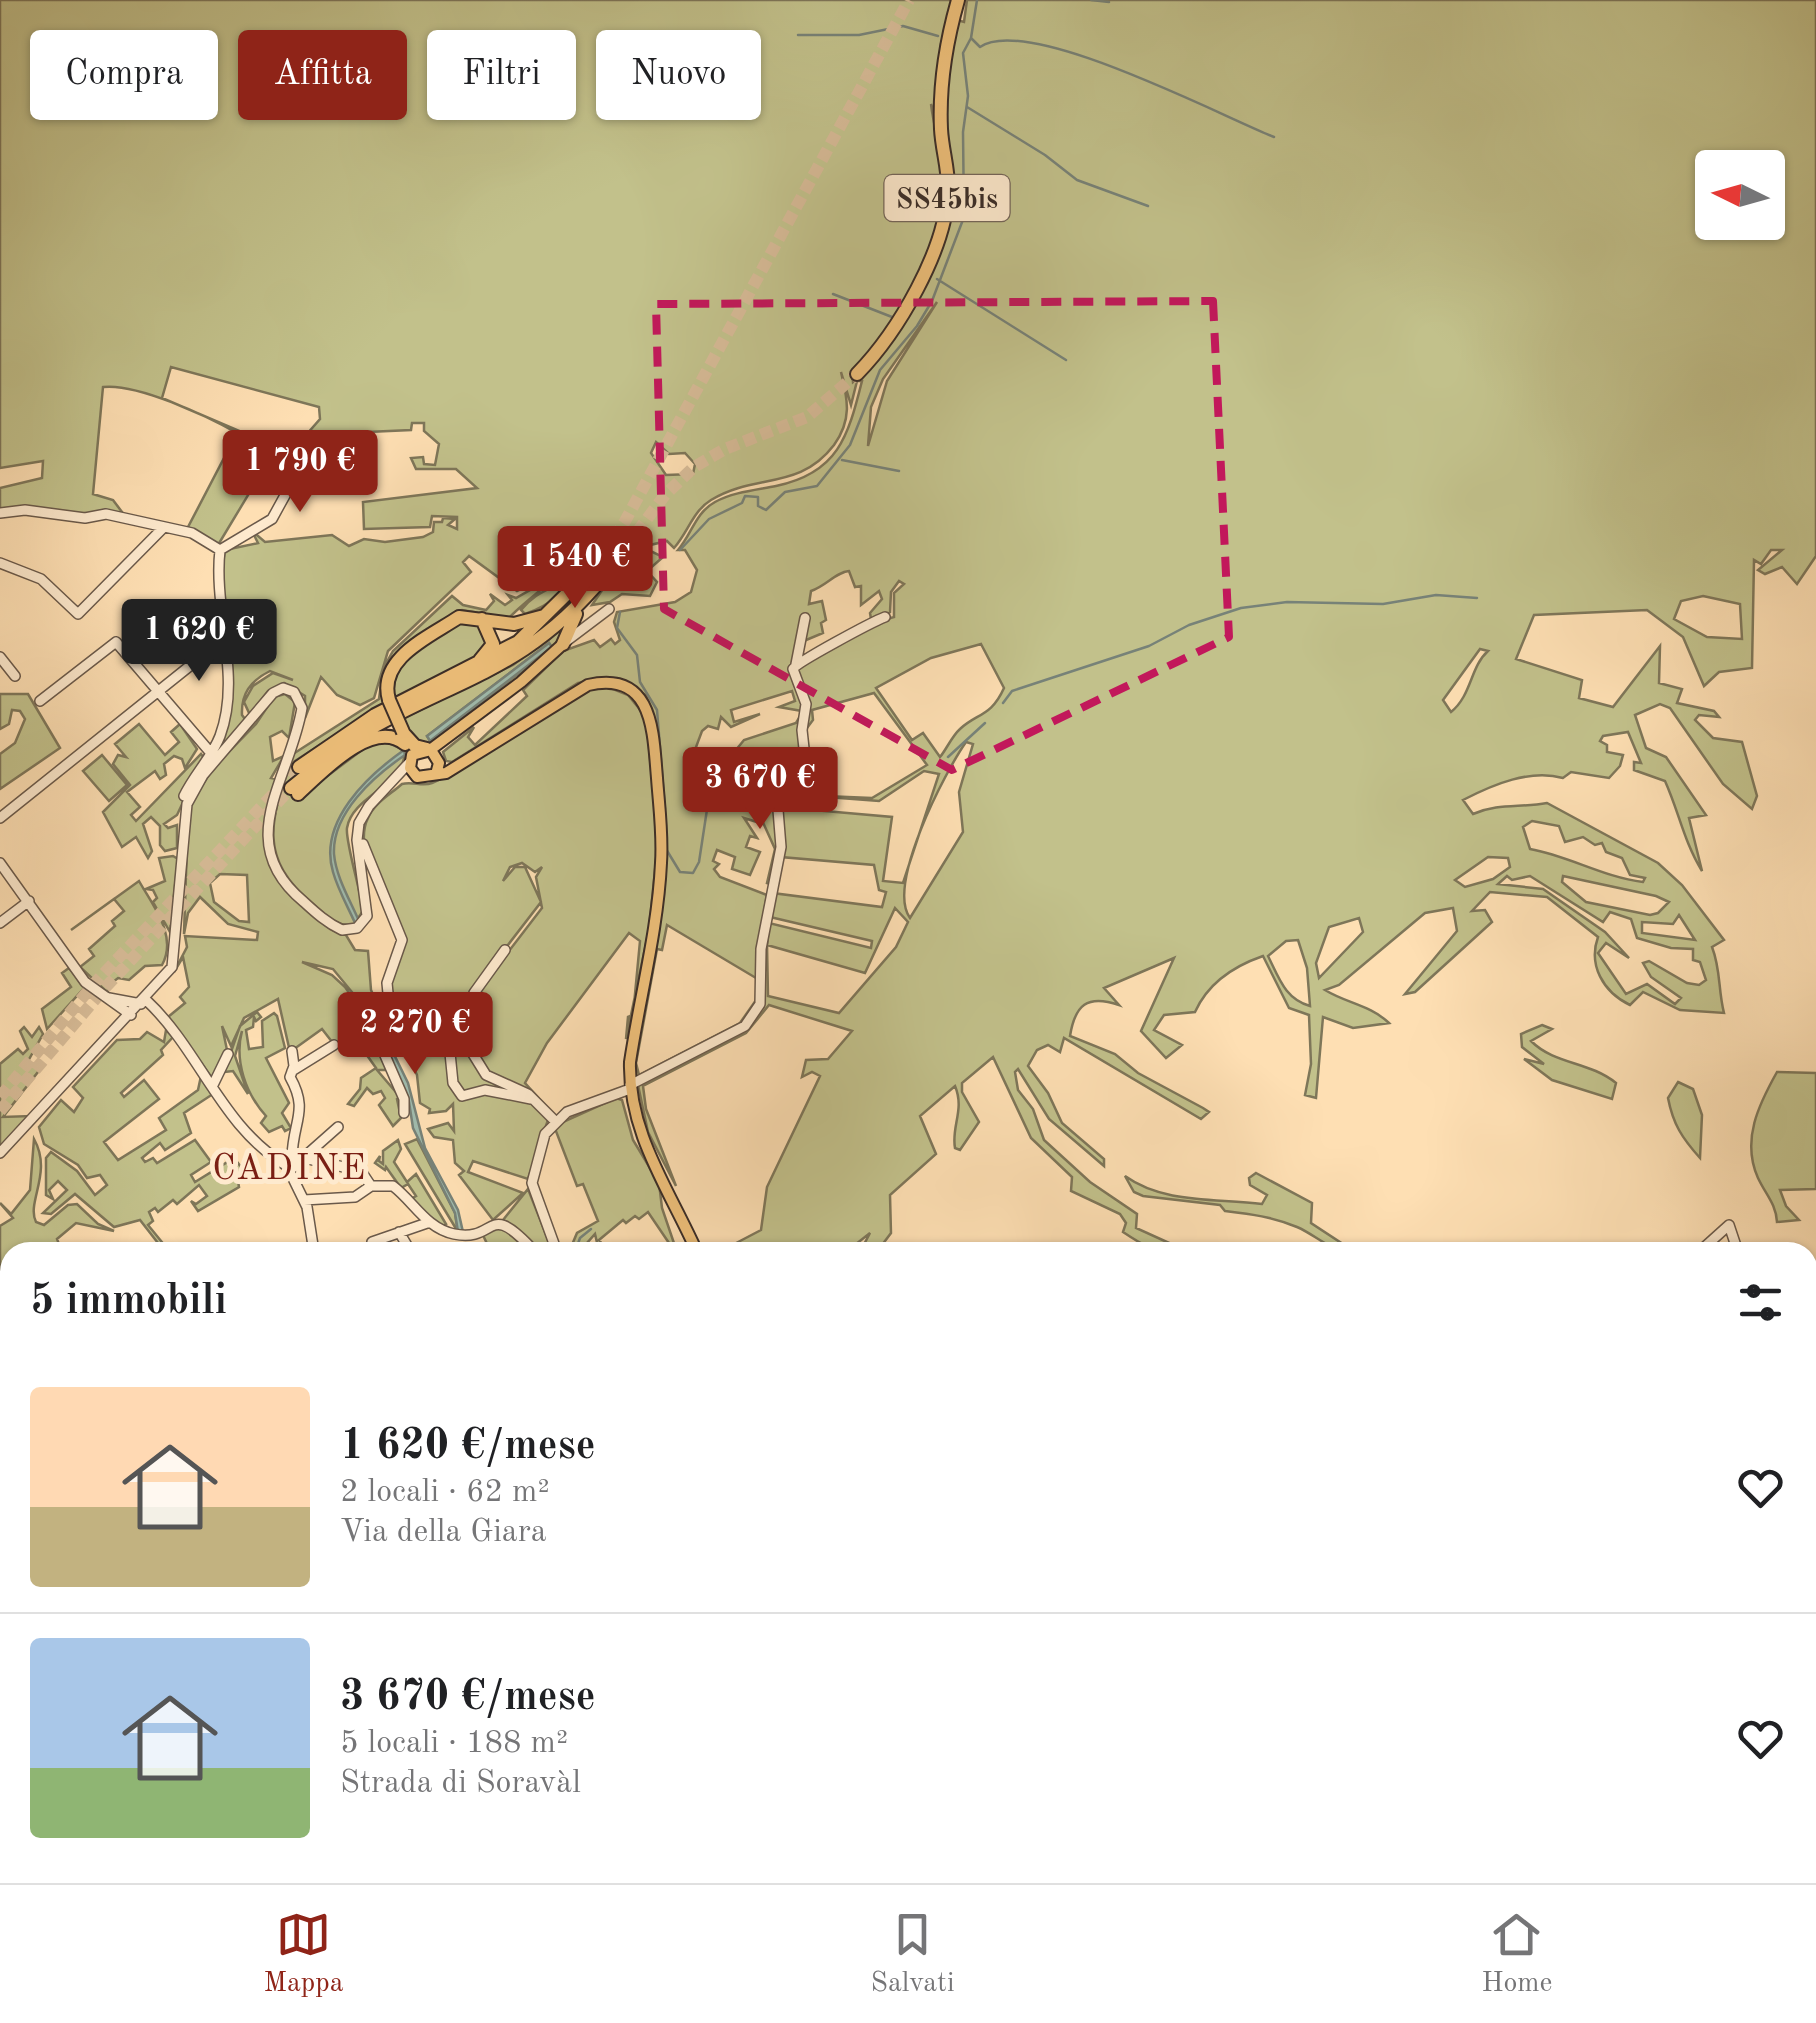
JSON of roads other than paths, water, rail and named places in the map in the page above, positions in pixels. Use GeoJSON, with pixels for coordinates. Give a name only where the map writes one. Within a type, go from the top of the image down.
{"type":"FeatureCollection","features":[{"type":"Feature","properties":{"kind":"highway","name":"SS45bis"},"geometry":{"type":"LineString","coordinates":[[856,374],[894,331],[943,225],[948,192],[941,134],[944,59],[958,0]]}},
{"type":"Feature","properties":{"kind":"highway"},"geometry":{"type":"LineString","coordinates":[[299,766],[361,724],[504,652],[598,572],[563,644]]}},
{"type":"Feature","properties":{"kind":"highway"},"geometry":{"type":"LineString","coordinates":[[434,759],[404,738],[374,737],[294,791],[361,734],[523,654],[587,596]]}},
{"type":"Feature","properties":{"kind":"highway"},"geometry":{"type":"LineString","coordinates":[[410,761],[390,700],[388,676],[398,659],[460,617],[523,623],[558,606]]}},
{"type":"Feature","properties":{"kind":"highway"},"geometry":{"type":"LineString","coordinates":[[421,693],[489,653],[492,633],[482,618]]}},
{"type":"Feature","properties":{"kind":"main road"},"geometry":{"type":"LineString","coordinates":[[563,644],[556,654],[443,742],[434,759],[420,778],[410,761],[434,759],[456,766],[588,684],[606,682],[623,688],[647,708],[654,732],[662,864],[630,1087],[642,1140],[692,1242]]}},
{"type":"Feature","properties":{"kind":"street"},"geometry":{"type":"LineString","coordinates":[[220,550],[272,519],[294,479],[370,460]]}},
{"type":"Feature","properties":{"kind":"street"},"geometry":{"type":"LineString","coordinates":[[0,513],[25,510],[78,518],[106,514],[192,533],[220,550]]}},
{"type":"Feature","properties":{"kind":"street"},"geometry":{"type":"LineString","coordinates":[[0,563],[41,580],[78,614],[164,527]]}},
{"type":"Feature","properties":{"kind":"street"},"geometry":{"type":"LineString","coordinates":[[182,827],[178,820],[183,798],[222,729],[226,644],[220,550]]}},
{"type":"Feature","properties":{"kind":"street"},"geometry":{"type":"LineString","coordinates":[[563,644],[609,609]]}},
{"type":"Feature","properties":{"kind":"street"},"geometry":{"type":"LineString","coordinates":[[796,664],[885,617]]}},
{"type":"Feature","properties":{"kind":"street"},"geometry":{"type":"LineString","coordinates":[[553,1242],[532,1183],[542,1142],[554,1120],[630,1087],[745,1026],[760,1004],[761,949],[780,848],[778,810],[801,791],[807,776],[802,730],[806,704],[793,676],[805,618]]}},
{"type":"Feature","properties":{"kind":"street"},"geometry":{"type":"LineString","coordinates":[[40,701],[116,642],[208,749]]}},
{"type":"Feature","properties":{"kind":"street"},"geometry":{"type":"LineString","coordinates":[[0,818],[216,645],[226,644]]}},
{"type":"Feature","properties":{"kind":"street"},"geometry":{"type":"LineString","coordinates":[[0,658],[15,676]]}},
{"type":"Feature","properties":{"kind":"street"},"geometry":{"type":"LineString","coordinates":[[0,1153],[154,991],[177,954],[182,827],[187,804],[202,775],[273,692],[283,688],[294,692],[302,708],[270,814],[270,856],[289,890],[342,930],[359,927],[368,911],[357,840],[361,818],[398,780],[410,761]]}},
{"type":"Feature","properties":{"kind":"street"},"geometry":{"type":"LineString","coordinates":[[398,780],[420,778]]}},
{"type":"Feature","properties":{"kind":"street"},"geometry":{"type":"LineString","coordinates":[[361,818],[364,852],[402,940],[387,983],[391,1022],[377,1033],[378,1046],[404,1099],[404,1114]]}},
{"type":"Feature","properties":{"kind":"street"},"geometry":{"type":"LineString","coordinates":[[0,864],[97,993],[131,1015]]}},
{"type":"Feature","properties":{"kind":"street"},"geometry":{"type":"LineString","coordinates":[[0,924],[29,901]]}},
{"type":"Feature","properties":{"kind":"street"},"geometry":{"type":"LineString","coordinates":[[505,950],[474,993],[472,1054],[486,1075],[534,1100],[554,1120]]}},
{"type":"Feature","properties":{"kind":"street"},"geometry":{"type":"LineString","coordinates":[[154,991],[163,1016],[256,1145],[294,1162],[360,1170],[371,1186]]}},
{"type":"Feature","properties":{"kind":"street"},"geometry":{"type":"LineString","coordinates":[[97,993],[143,1002],[163,1016]]}},
{"type":"Feature","properties":{"kind":"street"},"geometry":{"type":"LineString","coordinates":[[292,1072],[334,1045]]}},
{"type":"Feature","properties":{"kind":"street"},"geometry":{"type":"LineString","coordinates":[[292,1051],[290,1077],[300,1094],[302,1115],[294,1128],[294,1162],[312,1242]]}},
{"type":"Feature","properties":{"kind":"street"},"geometry":{"type":"LineString","coordinates":[[212,1087],[228,1054]]}},
{"type":"Feature","properties":{"kind":"street"},"geometry":{"type":"LineString","coordinates":[[450,1054],[453,1083],[462,1096],[485,1090],[534,1100]]}},
{"type":"Feature","properties":{"kind":"street"},"geometry":{"type":"LineString","coordinates":[[294,1162],[338,1127]]}},
{"type":"Feature","properties":{"kind":"street"},"geometry":{"type":"LineString","coordinates":[[304,1200],[326,1195],[354,1197],[371,1186],[396,1188],[430,1222],[461,1234],[503,1223],[525,1242]]}},
{"type":"Feature","properties":{"kind":"street"},"geometry":{"type":"LineString","coordinates":[[372,1242],[430,1222]]}},
{"type":"Feature","properties":{"kind":"street"},"geometry":{"type":"LineString","coordinates":[[1710,1242],[1729,1225],[1735,1242]]}},
{"type":"Feature","properties":{"kind":"street"},"geometry":{"type":"LineString","coordinates":[[399,1232],[405,1242]]}},
{"type":"Feature","properties":{"kind":"waterway"},"geometry":{"type":"LineString","coordinates":[[680,550],[709,519],[742,503],[745,496],[758,497],[758,506],[766,510],[785,492],[817,486],[850,445],[880,370],[917,326],[932,301],[964,217],[963,132],[968,96],[963,53],[971,38],[977,0]]}},
{"type":"Feature","properties":{"kind":"waterway"},"geometry":{"type":"LineString","coordinates":[[1091,0],[1109,2]]}},
{"type":"Feature","properties":{"kind":"waterway"},"geometry":{"type":"LineString","coordinates":[[798,35],[859,35],[903,26],[938,36]]}},
{"type":"Feature","properties":{"kind":"waterway"},"geometry":{"type":"LineString","coordinates":[[971,38],[980,47],[1004,40],[1079,55],[1274,137]]}},
{"type":"Feature","properties":{"kind":"waterway"},"geometry":{"type":"LineString","coordinates":[[967,107],[1045,155],[1077,180],[1148,206]]}},
{"type":"Feature","properties":{"kind":"waterway"},"geometry":{"type":"LineString","coordinates":[[937,279],[1066,360]]}},
{"type":"Feature","properties":{"kind":"waterway"},"geometry":{"type":"LineString","coordinates":[[833,294],[892,317]]}},
{"type":"Feature","properties":{"kind":"waterway"},"geometry":{"type":"LineString","coordinates":[[842,460],[899,471]]}},
{"type":"Feature","properties":{"kind":"waterway"},"geometry":{"type":"LineString","coordinates":[[1003,703],[1012,691],[1149,646],[1189,625],[1241,608],[1287,602],[1383,604],[1436,595],[1477,598]]}},
{"type":"Feature","properties":{"kind":"waterway"},"geometry":{"type":"LineString","coordinates":[[620,612],[617,628],[637,655],[640,682],[657,710],[665,809]]}},
{"type":"Feature","properties":{"kind":"waterway"},"geometry":{"type":"LineString","coordinates":[[948,757],[985,723]]}},
{"type":"Feature","properties":{"kind":"waterway"},"geometry":{"type":"LineString","coordinates":[[666,849],[680,872],[693,873],[699,862],[708,803],[784,794]]}},
{"type":"Feature","properties":{"kind":"waterway"},"geometry":{"type":"LineString","coordinates":[[665,881],[666,857]]}},
{"type":"Feature","properties":{"kind":"waterway"},"geometry":{"type":"LineString","coordinates":[[579,1242],[591,1229]]}},
{"type":"Feature","properties":{"kind":"tunnel"},"geometry":{"type":"LineString","coordinates":[[593,568],[624,523],[909,0]]}},
{"type":"Feature","properties":{"kind":"tunnel"},"geometry":{"type":"LineString","coordinates":[[604,576],[665,495],[694,467],[725,449],[807,417],[857,374]]}},
{"type":"Feature","properties":{"kind":"tunnel"},"geometry":{"type":"LineString","coordinates":[[0,1097],[92,986],[299,767]]}},
{"type":"Feature","properties":{"kind":"tunnel"},"geometry":{"type":"LineString","coordinates":[[0,1111],[104,989],[291,788]]}},
{"type":"Feature","properties":{"kind":"district","name":"CADINE"},"geometry":{"type":"Point","coordinates":[290,1167]}}]}
